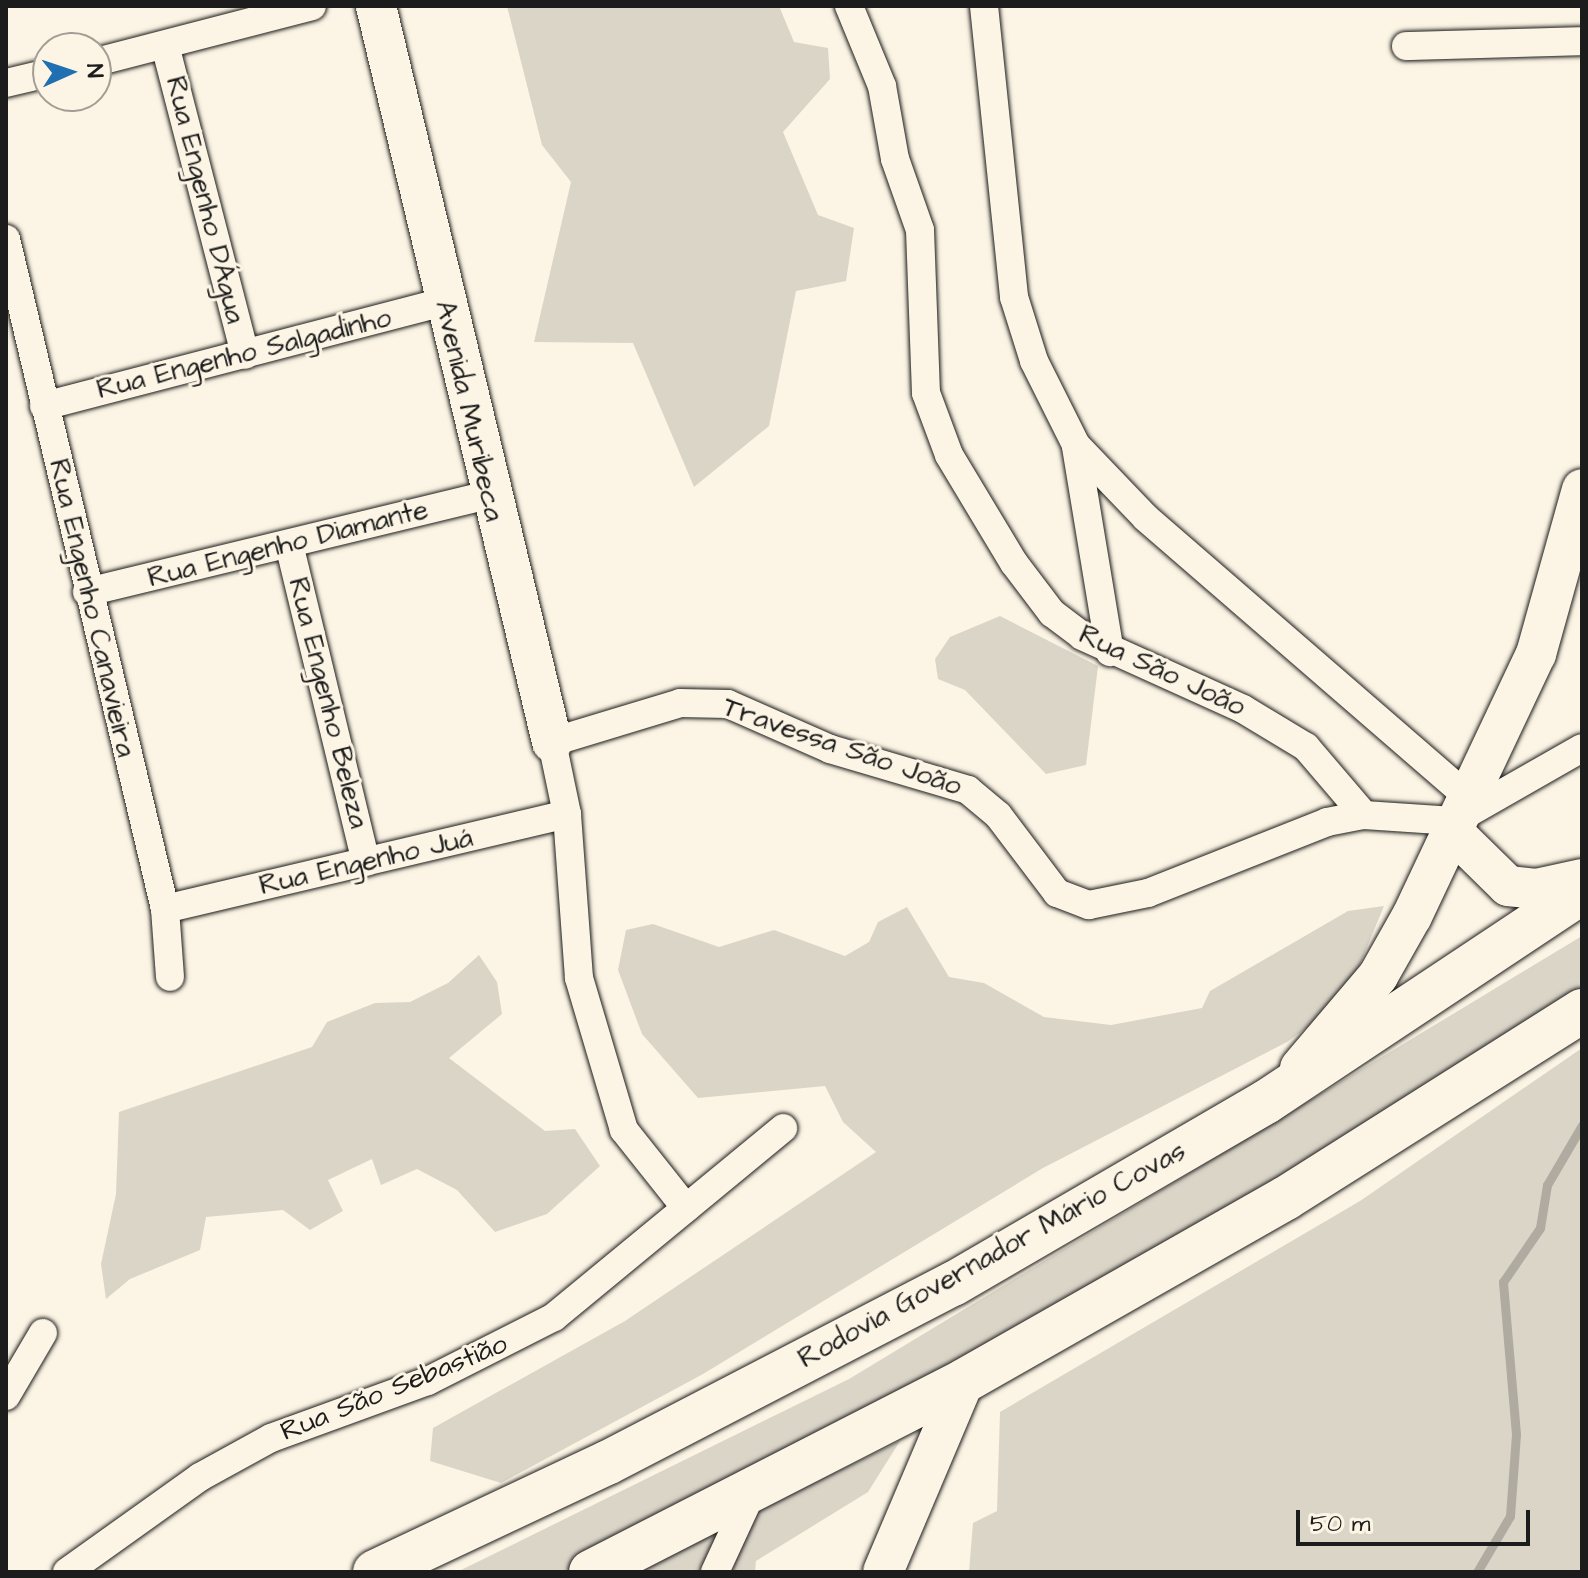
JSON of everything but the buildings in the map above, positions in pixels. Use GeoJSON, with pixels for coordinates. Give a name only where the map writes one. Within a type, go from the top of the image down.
{"type":"FeatureCollection","features":[{"type":"Feature","properties":{"kind":"highway","name":"Rodovia Governador Mário Covas"},"geometry":{"type":"LineString","coordinates":[[375,1572],[607,1463],[953,1284],[1266,1102],[1582,892]]}},
{"type":"Feature","properties":{"kind":"highway"},"geometry":{"type":"LineString","coordinates":[[591,1572],[964,1381],[1286,1198],[1582,1011]]}},
{"type":"Feature","properties":{"kind":"street"},"geometry":{"type":"LineString","coordinates":[[112,58],[312,6]]}},
{"type":"Feature","properties":{"kind":"street","name":"Avenida Muribeca"},"geometry":{"type":"LineString","coordinates":[[376,6],[488,495],[552,742],[567,814],[575,956],[623,1125],[686,1208]]}},
{"type":"Feature","properties":{"kind":"street","name":"Rua São João"},"geometry":{"type":"LineString","coordinates":[[849,6],[880,77],[899,174],[920,230],[919,362],[949,455],[1030,589],[1064,625],[1110,652],[1276,726],[1332,771],[1364,815]]}},
{"type":"Feature","properties":{"kind":"street"},"geometry":{"type":"LineString","coordinates":[[984,6],[1014,297],[1034,361],[1076,445],[1146,518],[1458,816],[1508,886],[1536,889],[1582,879]]}},
{"type":"Feature","properties":{"kind":"street"},"geometry":{"type":"LineString","coordinates":[[1406,46],[1582,41]]}},
{"type":"Feature","properties":{"kind":"street","name":"Rua Engenho DÁgua"},"geometry":{"type":"LineString","coordinates":[[165,45],[245,355]]}},
{"type":"Feature","properties":{"kind":"street"},"geometry":{"type":"LineString","coordinates":[[6,83],[32,77]]}},
{"type":"Feature","properties":{"kind":"street","name":"Rua Engenho Canavieira"},"geometry":{"type":"LineString","coordinates":[[6,239],[87,592],[165,909],[170,977]]}},
{"type":"Feature","properties":{"kind":"street","name":"Rua Engenho Salgadinho"},"geometry":{"type":"LineString","coordinates":[[44,406],[444,302]]}},
{"type":"Feature","properties":{"kind":"street"},"geometry":{"type":"LineString","coordinates":[[1076,445],[1110,652]]}},
{"type":"Feature","properties":{"kind":"street"},"geometry":{"type":"LineString","coordinates":[[1266,1102],[1378,976],[1458,816],[1556,600],[1582,489]]}},
{"type":"Feature","properties":{"kind":"street","name":"Rua Engenho Diamante"},"geometry":{"type":"LineString","coordinates":[[87,592],[488,495]]}},
{"type":"Feature","properties":{"kind":"street","name":"Rua Engenho Beleza"},"geometry":{"type":"LineString","coordinates":[[289,544],[366,862]]}},
{"type":"Feature","properties":{"kind":"street","name":"Travessa São João"},"geometry":{"type":"LineString","coordinates":[[552,742],[665,706],[728,704],[830,749],[968,790],[998,815],[1057,893],[1080,905],[1148,893],[1295,834],[1364,815],[1458,816]]}},
{"type":"Feature","properties":{"kind":"street"},"geometry":{"type":"LineString","coordinates":[[1458,816],[1582,748]]}},
{"type":"Feature","properties":{"kind":"street","name":"Rua Engenho Juá"},"geometry":{"type":"LineString","coordinates":[[165,909],[567,814]]}},
{"type":"Feature","properties":{"kind":"street","name":"Rua São Sebastião"},"geometry":{"type":"LineString","coordinates":[[67,1572],[200,1477],[271,1438],[428,1381],[544,1322],[783,1128]]}},
{"type":"Feature","properties":{"kind":"street"},"geometry":{"type":"LineString","coordinates":[[6,1396],[43,1333]]}},
{"type":"Feature","properties":{"kind":"street"},"geometry":{"type":"LineString","coordinates":[[883,1572],[964,1381]]}},
{"type":"Feature","properties":{"kind":"street"},"geometry":{"type":"LineString","coordinates":[[715,1572],[752,1492]]}},
{"type":"Feature","properties":{"kind":"shaded area"},"geometry":{"type":"Polygon","coordinates":[[[507,6],[779,6],[794,42],[828,48],[830,79],[783,132],[818,215],[854,228],[846,281],[796,291],[769,426],[694,487],[633,343],[534,342],[571,182],[542,145],[507,6]]]}},
{"type":"Feature","properties":{"kind":"shaded area"},"geometry":{"type":"Polygon","coordinates":[[[1000,616],[1098,666],[1086,765],[1046,774],[965,690],[938,679],[935,659],[950,637],[1000,616]]]}},
{"type":"Feature","properties":{"kind":"shaded area"},"geometry":{"type":"Polygon","coordinates":[[[1384,906],[1345,1000],[1287,1042],[1043,1168],[703,1374],[501,1483],[430,1461],[433,1428],[625,1321],[876,1152],[843,1122],[825,1086],[698,1098],[642,1034],[618,970],[626,930],[653,924],[719,947],[774,930],[845,956],[869,942],[878,922],[907,907],[949,977],[984,983],[1044,1017],[1111,1025],[1202,1008],[1210,991],[1348,911],[1384,906]]]}},
{"type":"Feature","properties":{"kind":"shaded area"},"geometry":{"type":"Polygon","coordinates":[[[1582,936],[1582,989],[959,1382],[571,1572],[457,1572],[849,1379],[1582,936]]]}},
{"type":"Feature","properties":{"kind":"shaded area"},"geometry":{"type":"Polygon","coordinates":[[[479,955],[497,982],[502,1014],[449,1058],[545,1131],[575,1129],[600,1166],[547,1214],[495,1232],[457,1190],[417,1169],[381,1185],[372,1159],[328,1180],[343,1211],[310,1230],[283,1210],[206,1217],[200,1250],[130,1279],[106,1299],[101,1264],[116,1194],[119,1112],[312,1047],[327,1022],[375,1003],[410,1002],[448,983],[479,955]]]}},
{"type":"Feature","properties":{"kind":"shaded area"},"geometry":{"type":"Polygon","coordinates":[[[1582,1048],[1582,1572],[969,1572],[973,1523],[997,1511],[1000,1412],[1360,1201],[1582,1048]]]}},
{"type":"Feature","properties":{"kind":"shaded area"},"geometry":{"type":"Polygon","coordinates":[[[900,1441],[868,1492],[756,1561],[755,1572],[632,1572],[900,1441]]]}},
{"type":"Feature","properties":{"kind":"waterway"},"geometry":{"type":"LineString","coordinates":[[1477,1572],[1510,1516],[1516,1434],[1503,1282],[1540,1228],[1547,1185],[1582,1125]]}}]}
